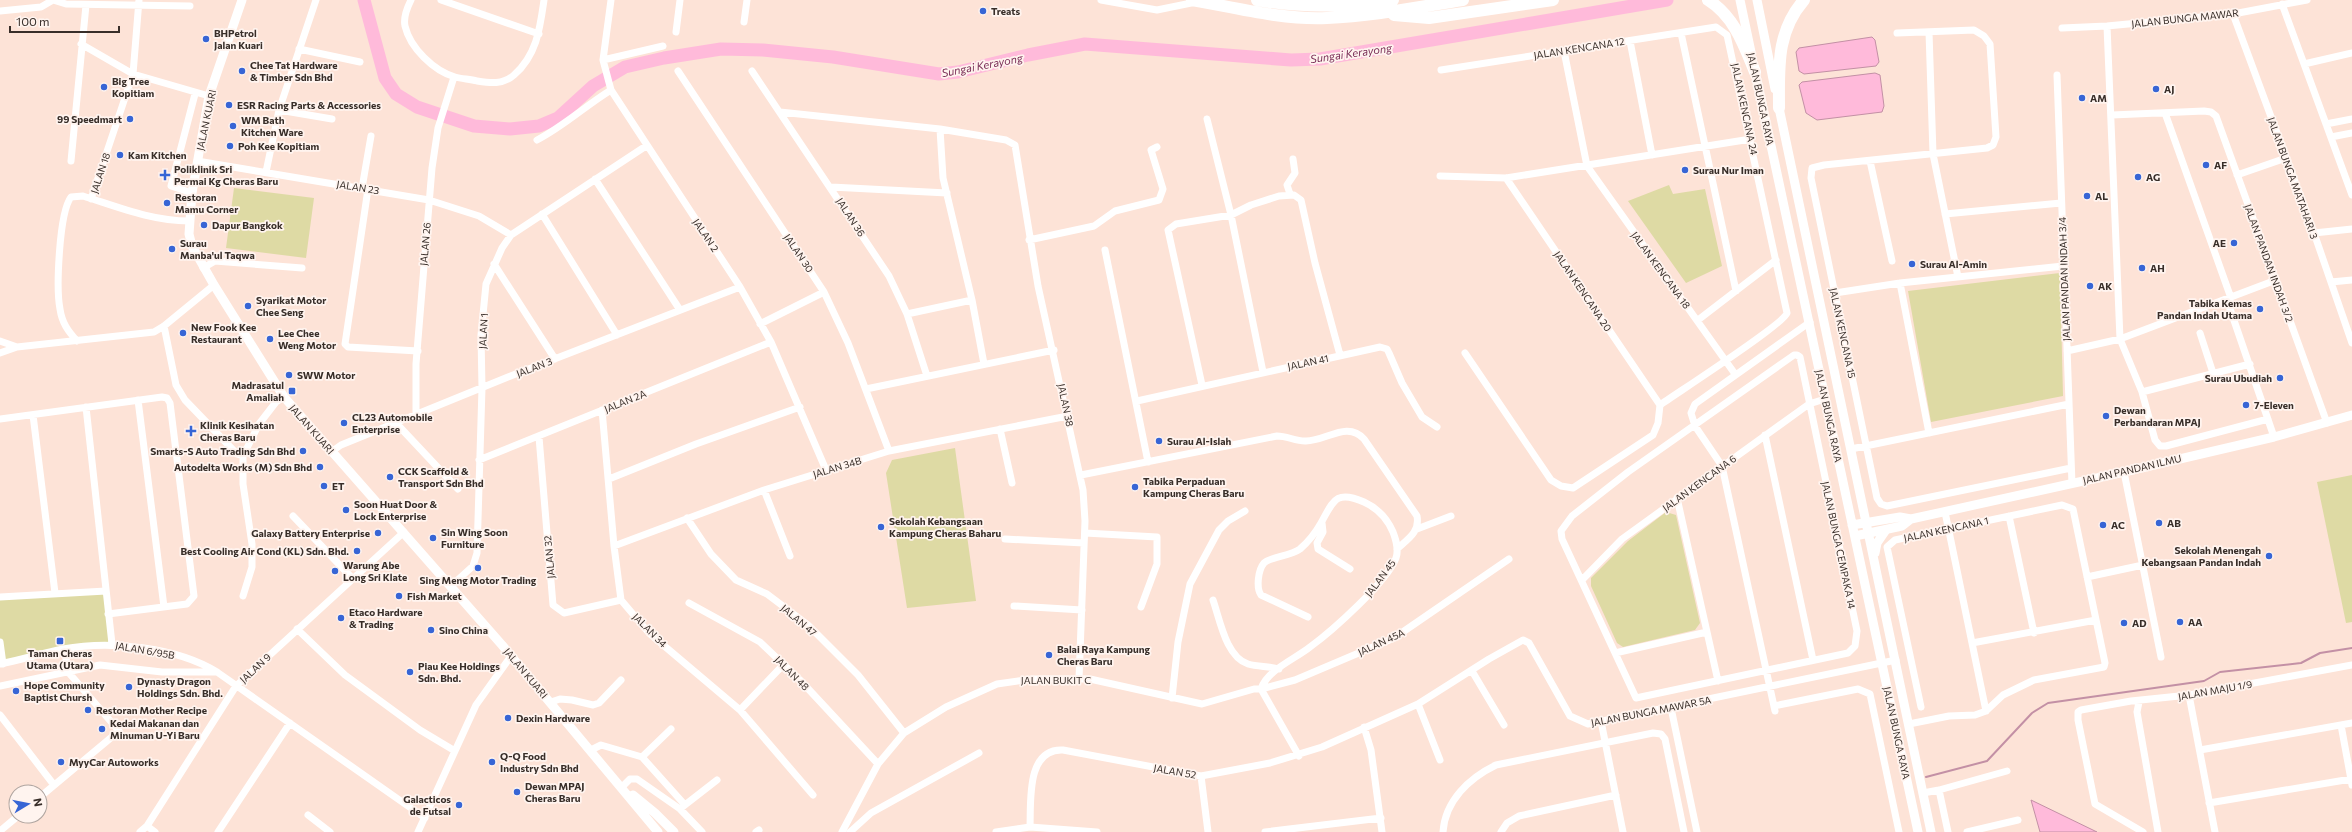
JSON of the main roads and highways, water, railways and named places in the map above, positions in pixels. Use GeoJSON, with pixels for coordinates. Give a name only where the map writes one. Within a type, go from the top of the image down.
{"type":"FeatureCollection","features":[{"type":"Feature","properties":{"kind":"highway"},"geometry":{"type":"LineString","coordinates":[[1257,0],[1326,7],[1393,0]]}},
{"type":"Feature","properties":{"kind":"highway"},"geometry":{"type":"LineString","coordinates":[[1195,1],[1281,16],[1326,18],[1376,13],[1463,0]]}},
{"type":"Feature","properties":{"kind":"highway"},"geometry":{"type":"LineString","coordinates":[[1376,13],[1429,18],[1554,0]]}},
{"type":"Feature","properties":{"kind":"highway"},"geometry":{"type":"LineString","coordinates":[[1708,0],[1721,9],[1738,33],[1755,72]]}},
{"type":"Feature","properties":{"kind":"highway"},"geometry":{"type":"LineString","coordinates":[[1779,108],[1779,51],[1786,27],[1804,0]]}},
{"type":"Feature","properties":{"kind":"waterway","name":"Sungai Kerayong"},"geometry":{"type":"LineString","coordinates":[[364,0],[385,78],[396,94],[417,107],[474,126],[510,129],[539,126],[558,118],[593,86],[625,67],[664,58],[721,49],[763,50],[833,57],[939,74],[958,72],[1028,55],[1085,44],[1291,60],[1320,59],[1667,0]]}},
{"type":"Feature","properties":{"kind":"waterway"},"geometry":{"type":"LineString","coordinates":[[1926,777],[1987,761],[2032,713],[2048,703],[2204,681],[2220,672],[2301,663],[2320,653],[2352,648]]}},
{"type":"Feature","properties":{"kind":"place","name":"Treats"},"geometry":{"type":"Point","coordinates":[983,11]}},
{"type":"Feature","properties":{"kind":"place","name":"BHPetrol Jalan Kuari"},"geometry":{"type":"Point","coordinates":[206,39]}},
{"type":"Feature","properties":{"kind":"place","name":"Chee Tat Hardware & Timber Sdn Bhd"},"geometry":{"type":"Point","coordinates":[242,71]}},
{"type":"Feature","properties":{"kind":"place","name":"Big Tree Kopitiam"},"geometry":{"type":"Point","coordinates":[104,87]}},
{"type":"Feature","properties":{"kind":"place","name":"AJ"},"geometry":{"type":"Point","coordinates":[2156,89]}},
{"type":"Feature","properties":{"kind":"place","name":"AM"},"geometry":{"type":"Point","coordinates":[2082,98]}},
{"type":"Feature","properties":{"kind":"place","name":"ESR Racing Parts & Accessories"},"geometry":{"type":"Point","coordinates":[229,105]}},
{"type":"Feature","properties":{"kind":"place","name":"99 Speedmart"},"geometry":{"type":"Point","coordinates":[130,119]}},
{"type":"Feature","properties":{"kind":"place","name":"WM Bath Kitchen Ware"},"geometry":{"type":"Point","coordinates":[233,126]}},
{"type":"Feature","properties":{"kind":"place","name":"Poh Kee Kopitiam"},"geometry":{"type":"Point","coordinates":[230,146]}},
{"type":"Feature","properties":{"kind":"place","name":"Kam Kitchen"},"geometry":{"type":"Point","coordinates":[120,155]}},
{"type":"Feature","properties":{"kind":"place","name":"AF"},"geometry":{"type":"Point","coordinates":[2206,165]}},
{"type":"Feature","properties":{"kind":"place","name":"Surau Nur Iman"},"geometry":{"type":"Point","coordinates":[1685,170]}},
{"type":"Feature","properties":{"kind":"place","name":"Poliklinik Sri Permai Kg Cheras Baru"},"geometry":{"type":"Point","coordinates":[165,175]}},
{"type":"Feature","properties":{"kind":"place","name":"AG"},"geometry":{"type":"Point","coordinates":[2138,177]}},
{"type":"Feature","properties":{"kind":"place","name":"AL"},"geometry":{"type":"Point","coordinates":[2087,196]}},
{"type":"Feature","properties":{"kind":"place","name":"Restoran Mamu Corner"},"geometry":{"type":"Point","coordinates":[167,203]}},
{"type":"Feature","properties":{"kind":"place","name":"Dapur Bangkok"},"geometry":{"type":"Point","coordinates":[204,225]}},
{"type":"Feature","properties":{"kind":"place","name":"AE"},"geometry":{"type":"Point","coordinates":[2234,243]}},
{"type":"Feature","properties":{"kind":"place","name":"Surau Manba'ul Taqwa"},"geometry":{"type":"Point","coordinates":[172,249]}},
{"type":"Feature","properties":{"kind":"place","name":"Surau Al-Amin"},"geometry":{"type":"Point","coordinates":[1912,264]}},
{"type":"Feature","properties":{"kind":"place","name":"AH"},"geometry":{"type":"Point","coordinates":[2142,268]}},
{"type":"Feature","properties":{"kind":"place","name":"AK"},"geometry":{"type":"Point","coordinates":[2090,286]}},
{"type":"Feature","properties":{"kind":"place","name":"Syarikat Motor Chee Seng"},"geometry":{"type":"Point","coordinates":[248,306]}},
{"type":"Feature","properties":{"kind":"place","name":"Tabika Kemas Pandan Indah Utama"},"geometry":{"type":"Point","coordinates":[2260,309]}},
{"type":"Feature","properties":{"kind":"place","name":"New Fook Kee Restaurant"},"geometry":{"type":"Point","coordinates":[183,333]}},
{"type":"Feature","properties":{"kind":"place","name":"Lee Chee Weng Motor"},"geometry":{"type":"Point","coordinates":[270,339]}},
{"type":"Feature","properties":{"kind":"place","name":"SWW Motor"},"geometry":{"type":"Point","coordinates":[289,375]}},
{"type":"Feature","properties":{"kind":"place","name":"Surau Ubudiah"},"geometry":{"type":"Point","coordinates":[2280,378]}},
{"type":"Feature","properties":{"kind":"place","name":"Madrasatul Amaliah"},"geometry":{"type":"Point","coordinates":[292,391]}},
{"type":"Feature","properties":{"kind":"place","name":"7-Eleven"},"geometry":{"type":"Point","coordinates":[2246,405]}},
{"type":"Feature","properties":{"kind":"place","name":"Dewan Perbandaran MPAJ"},"geometry":{"type":"Point","coordinates":[2106,416]}},
{"type":"Feature","properties":{"kind":"place","name":"CL23 Automobile Enterprise"},"geometry":{"type":"Point","coordinates":[344,423]}},
{"type":"Feature","properties":{"kind":"place","name":"Klinik Kesihatan Cheras Baru"},"geometry":{"type":"Point","coordinates":[191,431]}},
{"type":"Feature","properties":{"kind":"place","name":"Surau Al-Islah"},"geometry":{"type":"Point","coordinates":[1159,441]}},
{"type":"Feature","properties":{"kind":"place","name":"Smarts-S Auto Trading Sdn Bhd"},"geometry":{"type":"Point","coordinates":[303,451]}},
{"type":"Feature","properties":{"kind":"place","name":"Autodelta Works (M) Sdn Bhd"},"geometry":{"type":"Point","coordinates":[320,467]}},
{"type":"Feature","properties":{"kind":"place","name":"CCK Scaffold & Transport Sdn Bhd"},"geometry":{"type":"Point","coordinates":[390,477]}},
{"type":"Feature","properties":{"kind":"place","name":"ET"},"geometry":{"type":"Point","coordinates":[324,486]}},
{"type":"Feature","properties":{"kind":"place","name":"Tabika Perpaduan Kampung Cheras Baru"},"geometry":{"type":"Point","coordinates":[1135,487]}},
{"type":"Feature","properties":{"kind":"place","name":"Soon Huat Door & Lock Enterprise"},"geometry":{"type":"Point","coordinates":[346,510]}},
{"type":"Feature","properties":{"kind":"place","name":"AB"},"geometry":{"type":"Point","coordinates":[2159,523]}},
{"type":"Feature","properties":{"kind":"place","name":"AC"},"geometry":{"type":"Point","coordinates":[2103,525]}},
{"type":"Feature","properties":{"kind":"place","name":"Sekolah Kebangsaan Kampung Cheras Baharu"},"geometry":{"type":"Point","coordinates":[881,527]}},
{"type":"Feature","properties":{"kind":"place","name":"Galaxy Battery Enterprise"},"geometry":{"type":"Point","coordinates":[378,533]}},
{"type":"Feature","properties":{"kind":"place","name":"Sin Wing Soon Furniture"},"geometry":{"type":"Point","coordinates":[433,538]}},
{"type":"Feature","properties":{"kind":"place","name":"Best Cooling Air Cond (KL) Sdn. Bhd."},"geometry":{"type":"Point","coordinates":[357,551]}},
{"type":"Feature","properties":{"kind":"place","name":"Sekolah Menengah Kebangsaan Pandan Indah"},"geometry":{"type":"Point","coordinates":[2269,556]}},
{"type":"Feature","properties":{"kind":"place","name":"Sing Meng Motor Trading"},"geometry":{"type":"Point","coordinates":[478,568]}},
{"type":"Feature","properties":{"kind":"place","name":"Warung Abe Long Sri Klate"},"geometry":{"type":"Point","coordinates":[335,571]}},
{"type":"Feature","properties":{"kind":"place","name":"Fish Market"},"geometry":{"type":"Point","coordinates":[399,596]}},
{"type":"Feature","properties":{"kind":"place","name":"Etaco Hardware & Trading"},"geometry":{"type":"Point","coordinates":[341,618]}},
{"type":"Feature","properties":{"kind":"place","name":"AA"},"geometry":{"type":"Point","coordinates":[2180,622]}},
{"type":"Feature","properties":{"kind":"place","name":"AD"},"geometry":{"type":"Point","coordinates":[2124,623]}},
{"type":"Feature","properties":{"kind":"place","name":"Sino China"},"geometry":{"type":"Point","coordinates":[431,630]}},
{"type":"Feature","properties":{"kind":"place","name":"Taman Cheras Utama (Utara)"},"geometry":{"type":"Point","coordinates":[60,641]}},
{"type":"Feature","properties":{"kind":"place","name":"Balai Raya Kampung Cheras Baru"},"geometry":{"type":"Point","coordinates":[1049,655]}},
{"type":"Feature","properties":{"kind":"place","name":"Piau Kee Holdings Sdn. Bhd."},"geometry":{"type":"Point","coordinates":[410,672]}},
{"type":"Feature","properties":{"kind":"place","name":"Dynasty Dragon Holdings Sdn. Bhd."},"geometry":{"type":"Point","coordinates":[129,687]}},
{"type":"Feature","properties":{"kind":"place","name":"Hope Community Baptist Chursh"},"geometry":{"type":"Point","coordinates":[16,691]}},
{"type":"Feature","properties":{"kind":"place","name":"Restoran Mother Recipe"},"geometry":{"type":"Point","coordinates":[88,710]}},
{"type":"Feature","properties":{"kind":"place","name":"Dexin Hardware"},"geometry":{"type":"Point","coordinates":[508,718]}},
{"type":"Feature","properties":{"kind":"place","name":"Kedai Makanan dan Minuman U-Yi Baru"},"geometry":{"type":"Point","coordinates":[102,729]}},
{"type":"Feature","properties":{"kind":"place","name":"MyyCar Autoworks"},"geometry":{"type":"Point","coordinates":[61,762]}},
{"type":"Feature","properties":{"kind":"place","name":"Q-Q Food Industry Sdn Bhd"},"geometry":{"type":"Point","coordinates":[492,762]}},
{"type":"Feature","properties":{"kind":"place","name":"Dewan MPAJ Cheras Baru"},"geometry":{"type":"Point","coordinates":[517,792]}},
{"type":"Feature","properties":{"kind":"place","name":"Galacticos de Futsal"},"geometry":{"type":"Point","coordinates":[459,805]}}]}
